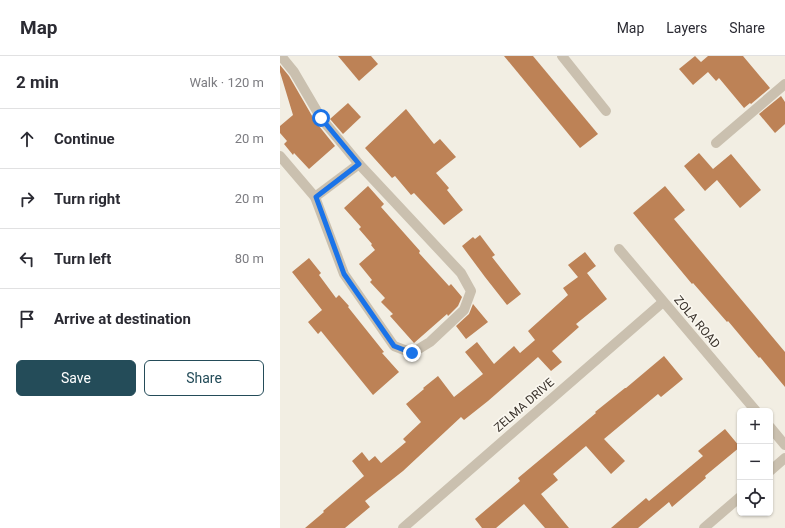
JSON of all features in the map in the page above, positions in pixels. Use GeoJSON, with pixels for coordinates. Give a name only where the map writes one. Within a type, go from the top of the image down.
{"type":"FeatureCollection","features":[{"type":"Feature","properties":{"kind":"street"},"geometry":{"type":"LineString","coordinates":[[280,156],[316,197],[344,274],[394,346],[412,353],[430,342],[464,310],[471,291],[461,273],[359,164],[321,118],[294,72],[281,56]]}},
{"type":"Feature","properties":{"kind":"street"},"geometry":{"type":"LineString","coordinates":[[562,56],[606,111]]}},
{"type":"Feature","properties":{"kind":"street"},"geometry":{"type":"LineString","coordinates":[[716,143],[785,84]]}},
{"type":"Feature","properties":{"kind":"street"},"geometry":{"type":"LineString","coordinates":[[316,197],[359,164]]}},
{"type":"Feature","properties":{"kind":"street","name":"ZOLA ROAD"},"geometry":{"type":"LineString","coordinates":[[619,249],[753,408]]}},
{"type":"Feature","properties":{"kind":"street","name":"ZELMA DRIVE"},"geometry":{"type":"LineString","coordinates":[[402,528],[663,302]]}},
{"type":"Feature","properties":{"kind":"street"},"geometry":{"type":"LineString","coordinates":[[773,431],[785,445]]}},
{"type":"Feature","properties":{"kind":"street"},"geometry":{"type":"LineString","coordinates":[[773,468],[785,458]]}},
{"type":"Feature","properties":{"kind":"street"},"geometry":{"type":"LineString","coordinates":[[704,528],[737,500]]}},
{"type":"Feature","properties":{"kind":"building"},"geometry":{"type":"Polygon","coordinates":[[[338,56],[371,56],[378,64],[359,81],[338,56]]]}},
{"type":"Feature","properties":{"kind":"building"},"geometry":{"type":"Polygon","coordinates":[[[504,56],[533,56],[598,134],[580,148],[504,56]]]}},
{"type":"Feature","properties":{"kind":"building"},"geometry":{"type":"Polygon","coordinates":[[[695,56],[701,62],[708,56],[743,56],[770,88],[744,108],[719,78],[716,81],[708,72],[693,85],[679,69],[695,56]]]}},
{"type":"Feature","properties":{"kind":"building"},"geometry":{"type":"Polygon","coordinates":[[[280,65],[289,76],[315,121],[335,146],[309,169],[294,153],[293,155],[284,144],[287,141],[280,133],[280,126],[293,115],[280,72],[280,65]]]}},
{"type":"Feature","properties":{"kind":"building"},"geometry":{"type":"Polygon","coordinates":[[[781,96],[785,102],[785,124],[775,133],[759,114],[781,96]]]}},
{"type":"Feature","properties":{"kind":"building"},"geometry":{"type":"Polygon","coordinates":[[[348,103],[361,117],[343,134],[330,119],[348,103]]]}},
{"type":"Feature","properties":{"kind":"building"},"geometry":{"type":"Polygon","coordinates":[[[406,109],[434,144],[440,139],[456,157],[436,173],[449,188],[447,190],[463,210],[444,225],[414,193],[411,195],[395,176],[392,178],[365,148],[406,109]]]}},
{"type":"Feature","properties":{"kind":"building"},"geometry":{"type":"Polygon","coordinates":[[[699,153],[713,169],[731,154],[761,190],[740,208],[717,180],[705,191],[684,166],[699,153]]]}},
{"type":"Feature","properties":{"kind":"building"},"geometry":{"type":"Polygon","coordinates":[[[368,186],[384,204],[381,207],[420,251],[419,253],[449,286],[451,284],[462,297],[458,306],[448,316],[447,314],[414,343],[390,316],[393,314],[381,302],[385,298],[370,282],[372,280],[359,264],[375,250],[371,245],[372,244],[359,229],[361,227],[344,208],[368,186]]]}},
{"type":"Feature","properties":{"kind":"building"},"geometry":{"type":"Polygon","coordinates":[[[665,186],[685,210],[674,219],[785,352],[785,387],[728,321],[727,322],[693,283],[692,284],[633,213],[665,186]]]}},
{"type":"Feature","properties":{"kind":"building"},"geometry":{"type":"Polygon","coordinates":[[[480,235],[495,255],[492,257],[521,294],[507,305],[462,246],[473,237],[475,239],[480,235]]]}},
{"type":"Feature","properties":{"kind":"building"},"geometry":{"type":"Polygon","coordinates":[[[585,252],[596,266],[587,273],[607,299],[576,324],[579,327],[552,351],[562,362],[551,371],[538,357],[464,420],[461,417],[403,471],[365,501],[370,507],[345,528],[305,528],[364,476],[352,461],[362,452],[369,461],[375,456],[381,463],[406,442],[403,439],[421,422],[406,404],[424,389],[423,388],[438,376],[454,397],[483,374],[465,352],[477,342],[494,364],[514,346],[520,353],[535,340],[528,331],[568,295],[563,288],[578,277],[568,265],[585,252]]]}},
{"type":"Feature","properties":{"kind":"building"},"geometry":{"type":"Polygon","coordinates":[[[309,258],[321,273],[319,275],[336,298],[339,295],[349,306],[348,307],[384,352],[382,353],[399,372],[373,395],[321,331],[318,334],[308,322],[322,310],[292,272],[309,258]]]}},
{"type":"Feature","properties":{"kind":"building"},"geometry":{"type":"Polygon","coordinates":[[[473,304],[488,322],[466,339],[456,326],[469,314],[473,304]]]}},
{"type":"Feature","properties":{"kind":"building"},"geometry":{"type":"Polygon","coordinates":[[[664,356],[683,379],[661,397],[658,394],[604,439],[625,461],[611,474],[586,446],[553,474],[558,480],[541,494],[569,528],[545,528],[524,504],[496,528],[482,528],[475,519],[520,481],[518,478],[596,413],[595,412],[664,356]]]}},
{"type":"Feature","properties":{"kind":"building"},"geometry":{"type":"Polygon","coordinates":[[[725,429],[737,443],[737,449],[705,476],[706,478],[672,507],[669,502],[638,528],[611,528],[646,498],[649,501],[703,456],[698,451],[725,429]]]}},
{"type":"Feature","properties":{"kind":"route"},"geometry":{"type":"LineString","coordinates":[[321,118],[359,164],[316,197],[344,274],[394,346],[412,353]]}}]}
